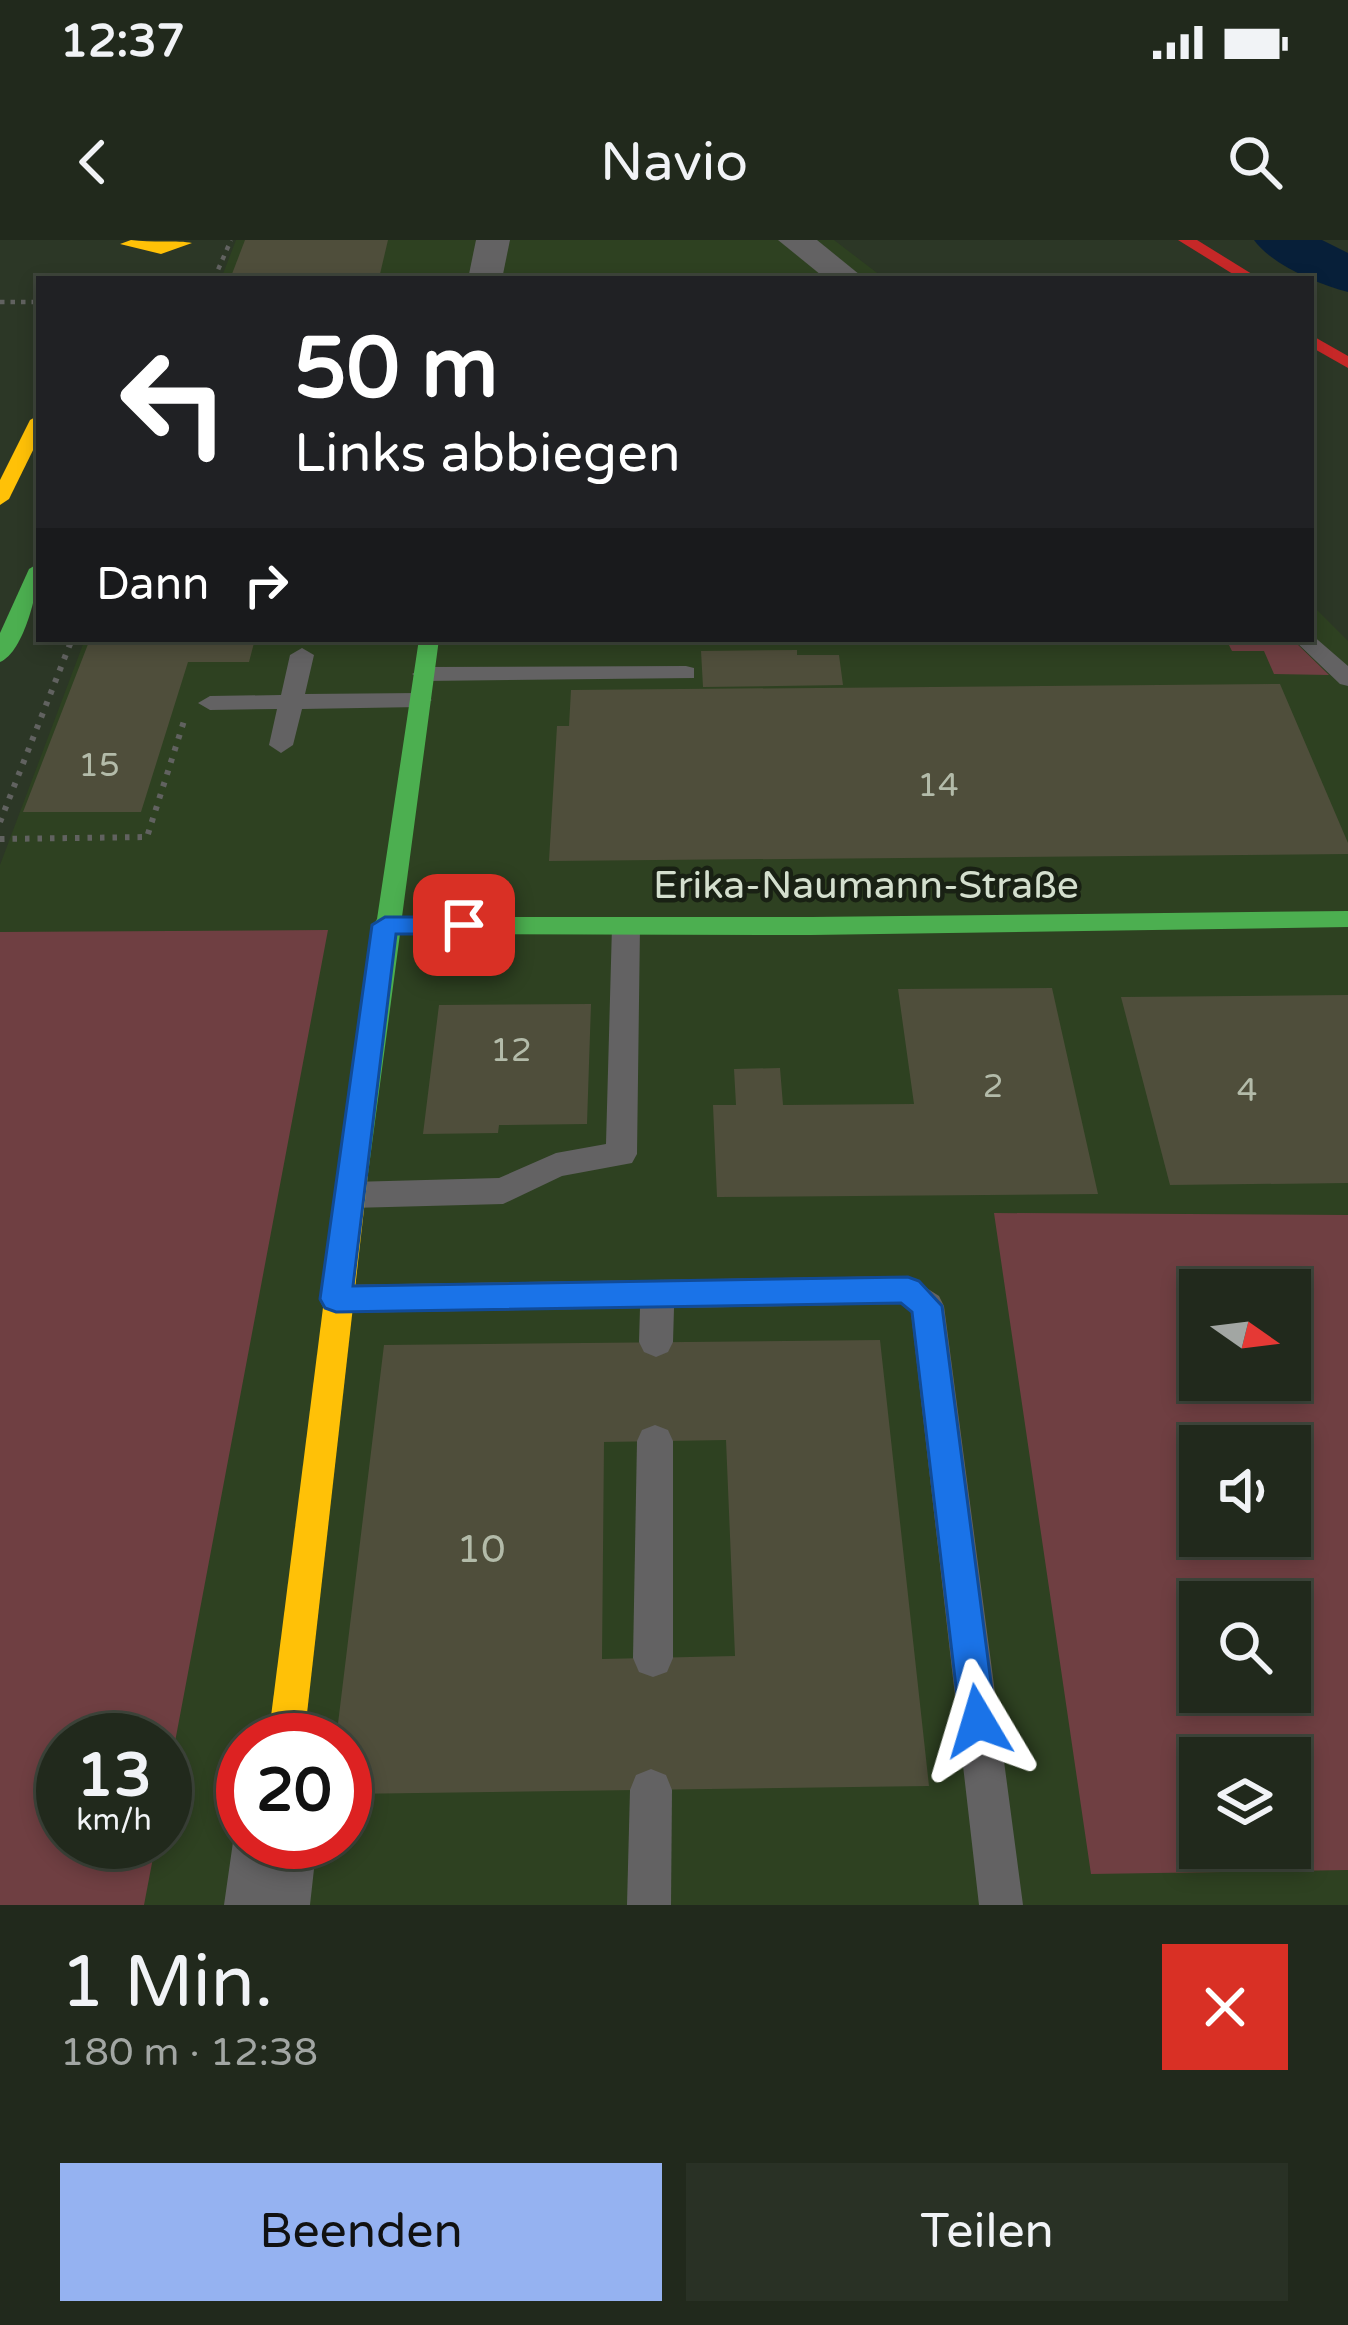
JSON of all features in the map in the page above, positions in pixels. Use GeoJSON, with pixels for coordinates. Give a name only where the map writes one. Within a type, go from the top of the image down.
{"type":"FeatureCollection","features":[{"type":"Feature","properties":{"kind":"main road"},"geometry":{"type":"LineString","coordinates":[[1186,240],[1247,276]]}},
{"type":"Feature","properties":{"kind":"main road"},"geometry":{"type":"LineString","coordinates":[[116,271],[129,242],[160,249],[184,241]]}},
{"type":"Feature","properties":{"kind":"main road"},"geometry":{"type":"LineString","coordinates":[[170,276],[184,241]]}},
{"type":"Feature","properties":{"kind":"main road"},"geometry":{"type":"LineString","coordinates":[[1152,244],[1205,276]]}},
{"type":"Feature","properties":{"kind":"main road"},"geometry":{"type":"LineString","coordinates":[[1314,316],[1348,337]]}},
{"type":"Feature","properties":{"kind":"main road"},"geometry":{"type":"LineString","coordinates":[[1314,342],[1348,363]]}},
{"type":"Feature","properties":{"kind":"main road"},"geometry":{"type":"LineString","coordinates":[[0,499],[36,427]]}},
{"type":"Feature","properties":{"kind":"main road"},"geometry":{"type":"LineString","coordinates":[[0,656],[36,576]]}},
{"type":"Feature","properties":{"kind":"main road"},"geometry":{"type":"LineString","coordinates":[[289,1713],[336,1299],[385,925],[429,642]]}},
{"type":"Feature","properties":{"kind":"main road","name":"Erika-Naumann-Straße"},"geometry":{"type":"LineString","coordinates":[[385,925],[1348,919]]}},
{"type":"Feature","properties":{"kind":"street"},"geometry":{"type":"LineString","coordinates":[[486,276],[493,240]]}},
{"type":"Feature","properties":{"kind":"street"},"geometry":{"type":"LineString","coordinates":[[795,240],[844,276]]}},
{"type":"Feature","properties":{"kind":"street"},"geometry":{"type":"LineString","coordinates":[[267,1905],[272,1869]]}},
{"type":"Feature","properties":{"kind":"lane"},"geometry":{"type":"LineString","coordinates":[[1308,642],[1348,680]]}},
{"type":"Feature","properties":{"kind":"lane"},"geometry":{"type":"LineString","coordinates":[[281,745],[302,655]]}},
{"type":"Feature","properties":{"kind":"lane"},"geometry":{"type":"LineString","coordinates":[[210,703],[290,702],[422,687],[686,674]]}},
{"type":"Feature","properties":{"kind":"lane"},"geometry":{"type":"LineString","coordinates":[[351,1195],[503,1191],[556,1166],[621,1154],[626,926]]}},
{"type":"Feature","properties":{"kind":"lane"},"geometry":{"type":"LineString","coordinates":[[336,1299],[908,1290],[926,1306],[1001,1905]]}},
{"type":"Feature","properties":{"kind":"lane"},"geometry":{"type":"LineString","coordinates":[[656,1295],[656,1342]]}},
{"type":"Feature","properties":{"kind":"lane"},"geometry":{"type":"LineString","coordinates":[[652,1658],[655,1442]]}},
{"type":"Feature","properties":{"kind":"lane"},"geometry":{"type":"LineString","coordinates":[[650,1905],[651,1790]]}},
{"type":"Feature","properties":{"kind":"path"},"geometry":{"type":"LineString","coordinates":[[0,302],[36,302]]}},
{"type":"Feature","properties":{"kind":"path"},"geometry":{"type":"LineString","coordinates":[[0,821],[71,642]]}},
{"type":"Feature","properties":{"kind":"path"},"geometry":{"type":"LineString","coordinates":[[0,839],[147,837],[185,718]]}},
{"type":"Feature","properties":{"kind":"shaded area"},"geometry":{"type":"Polygon","coordinates":[[[236,240],[834,240],[881,276],[222,276],[236,240]]]}},
{"type":"Feature","properties":{"kind":"shaded area"},"geometry":{"type":"Polygon","coordinates":[[[1314,607],[1348,641],[1348,1905],[0,1905],[0,865],[84,642],[1314,642],[1314,607]]]}},
{"type":"Feature","properties":{"kind":"shaded area"},"geometry":{"type":"Polygon","coordinates":[[[1228,642],[1295,642],[1329,675],[1274,674],[1264,651],[1232,651],[1228,642]]]}},
{"type":"Feature","properties":{"kind":"shaded area"},"geometry":{"type":"Polygon","coordinates":[[[328,930],[180,1713],[36,1713],[36,1869],[151,1869],[144,1905],[0,1905],[0,932],[328,930]]]}},
{"type":"Feature","properties":{"kind":"shaded area"},"geometry":{"type":"Polygon","coordinates":[[[994,1213],[1348,1215],[1348,1870],[1091,1874],[994,1213]]]}},
{"type":"Feature","properties":{"kind":"building"},"geometry":{"type":"Polygon","coordinates":[[[245,240],[388,240],[380,274],[232,274],[245,240]]]}},
{"type":"Feature","properties":{"kind":"building"},"geometry":{"type":"Polygon","coordinates":[[[89,642],[254,642],[249,662],[188,662],[141,812],[23,812],[89,642]]]}},
{"type":"Feature","properties":{"kind":"building"},"geometry":{"type":"Polygon","coordinates":[[[797,650],[797,655],[839,655],[843,685],[703,687],[701,651],[797,650]]]}},
{"type":"Feature","properties":{"kind":"building"},"geometry":{"type":"Polygon","coordinates":[[[1280,684],[1348,843],[1348,854],[549,861],[557,726],[569,726],[571,690],[1280,684]]]}},
{"type":"Feature","properties":{"kind":"building"},"geometry":{"type":"Polygon","coordinates":[[[1052,988],[1098,1194],[717,1197],[713,1105],[736,1105],[734,1069],[780,1068],[783,1105],[914,1104],[898,989],[1052,988]]]}},
{"type":"Feature","properties":{"kind":"building"},"geometry":{"type":"Polygon","coordinates":[[[1348,995],[1348,1183],[1170,1185],[1121,997],[1348,995]]]}},
{"type":"Feature","properties":{"kind":"building"},"geometry":{"type":"Polygon","coordinates":[[[591,1004],[587,1124],[499,1125],[498,1133],[423,1134],[439,1005],[591,1004]]]}},
{"type":"Feature","properties":{"kind":"building"},"geometry":{"type":"Polygon","coordinates":[[[880,1340],[929,1786],[372,1794],[372,1713],[339,1713],[384,1345],[880,1340]],[[726,1440],[604,1442],[602,1659],[735,1656],[726,1440]]]}},
{"type":"Feature","properties":{"kind":"waterway"},"geometry":{"type":"LineString","coordinates":[[1281,240],[1348,275]]}},
{"type":"Feature","properties":{"kind":"traffic: fast"},"geometry":{"type":"LineString","coordinates":[[0,656],[36,576]]}},
{"type":"Feature","properties":{"kind":"traffic: fast"},"geometry":{"type":"LineString","coordinates":[[354,1174],[429,642]]}},
{"type":"Feature","properties":{"kind":"traffic: fast"},"geometry":{"type":"LineString","coordinates":[[385,925],[811,926],[1348,919]]}},
{"type":"Feature","properties":{"kind":"traffic: slow"},"geometry":{"type":"LineString","coordinates":[[128,244],[161,249],[184,243]]}},
{"type":"Feature","properties":{"kind":"traffic: slow"},"geometry":{"type":"LineString","coordinates":[[0,499],[36,426]]}},
{"type":"Feature","properties":{"kind":"traffic: slow"},"geometry":{"type":"LineString","coordinates":[[289,1713],[354,1174]]}},
{"type":"Feature","properties":{"kind":"traffic: jam"},"geometry":{"type":"LineString","coordinates":[[1186,240],[1247,276]]}},
{"type":"Feature","properties":{"kind":"traffic: jam"},"geometry":{"type":"LineString","coordinates":[[1314,342],[1348,363]]}},
{"type":"Feature","properties":{"kind":"route"},"geometry":{"type":"LineString","coordinates":[[464,925],[385,925],[336,1299],[908,1290],[926,1306],[978,1721]]}}]}
